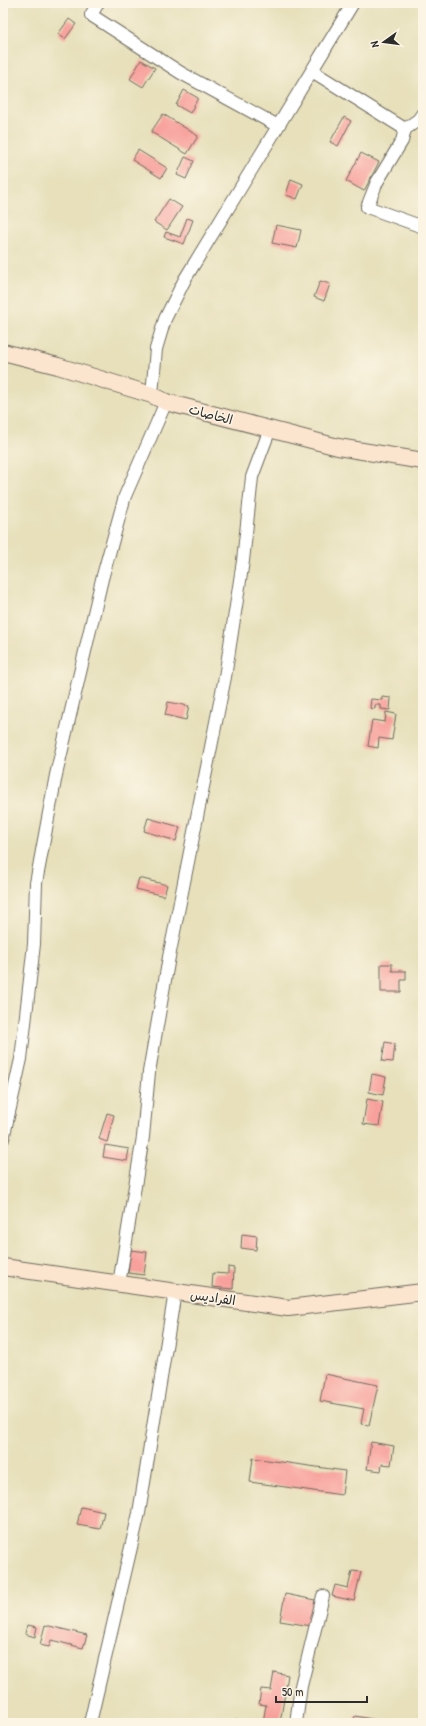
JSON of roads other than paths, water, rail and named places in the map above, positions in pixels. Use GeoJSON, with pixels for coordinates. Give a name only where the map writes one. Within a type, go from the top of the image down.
{"type":"FeatureCollection","features":[{"type":"Feature","properties":{"kind":"street"},"geometry":{"type":"LineString","coordinates":[[98,3],[90,16],[181,73],[278,126]]}},
{"type":"Feature","properties":{"kind":"street"},"geometry":{"type":"LineString","coordinates":[[152,395],[156,349],[165,319],[185,279],[353,3]]}},
{"type":"Feature","properties":{"kind":"street"},"geometry":{"type":"LineString","coordinates":[[312,71],[405,129]]}},
{"type":"Feature","properties":{"kind":"street"},"geometry":{"type":"LineString","coordinates":[[423,113],[418,120],[405,129],[402,141],[377,182],[367,207],[423,226]]}},
{"type":"Feature","properties":{"kind":"street","name":"الخاصات"},"geometry":{"type":"LineString","coordinates":[[3,352],[58,366],[152,395],[166,402],[338,447],[423,461]]}},
{"type":"Feature","properties":{"kind":"street"},"geometry":{"type":"LineString","coordinates":[[3,1139],[21,1059],[34,944],[36,882],[56,775],[102,579],[125,496],[166,402]]}},
{"type":"Feature","properties":{"kind":"street"},"geometry":{"type":"LineString","coordinates":[[119,1284],[143,1137],[149,1072],[169,957],[225,677],[243,561],[252,477],[270,429]]}},
{"type":"Feature","properties":{"kind":"street","name":"الفراديس"},"geometry":{"type":"LineString","coordinates":[[3,1267],[288,1308],[423,1292]]}},
{"type":"Feature","properties":{"kind":"street"},"geometry":{"type":"LineString","coordinates":[[90,1723],[139,1513],[175,1292]]}},
{"type":"Feature","properties":{"kind":"street"},"geometry":{"type":"LineString","coordinates":[[296,1723],[301,1686],[323,1596]]}}]}
